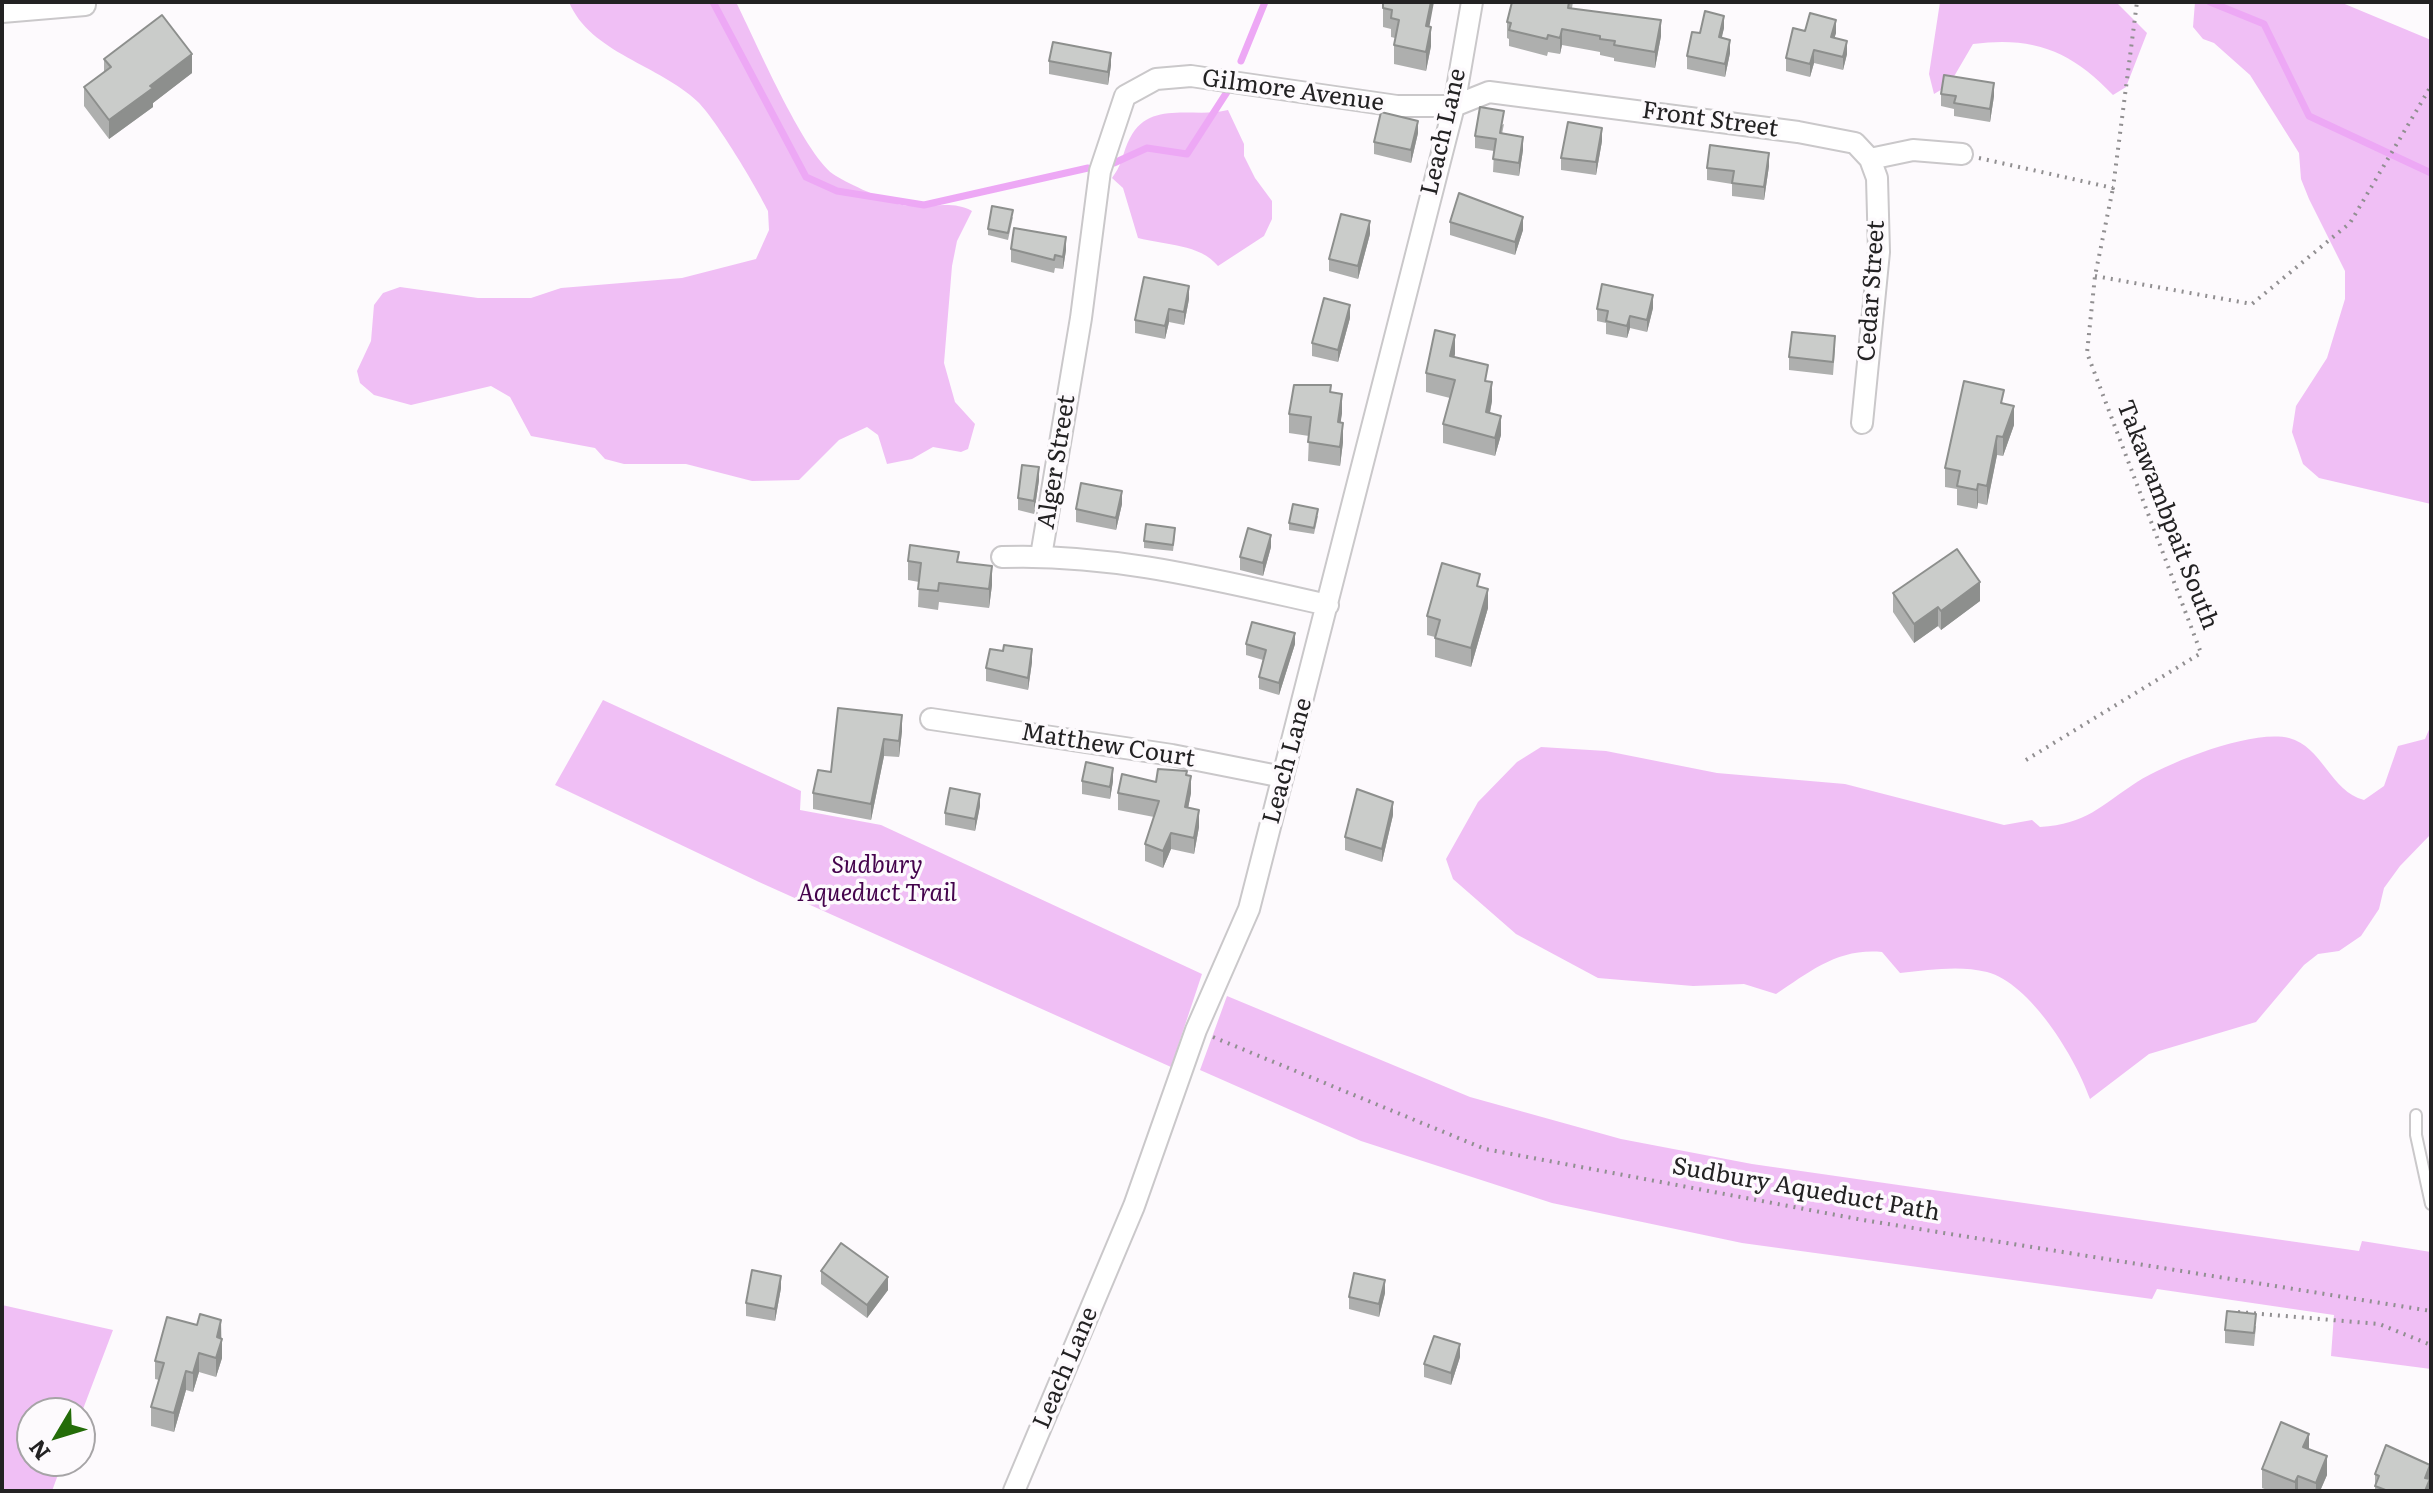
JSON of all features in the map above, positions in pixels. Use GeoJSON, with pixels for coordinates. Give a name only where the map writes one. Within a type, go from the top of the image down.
{"type":"FeatureCollection","features":[{"type":"Feature","properties":{"kind":"street","name":"Leach Lane"},"geometry":{"type":"LineString","coordinates":[[1014,1491],[1138,1194],[1196,1030],[1246,918],[1454,106],[1472,2]]}},
{"type":"Feature","properties":{"kind":"street"},"geometry":{"type":"LineString","coordinates":[[2,12],[85,5]]}},
{"type":"Feature","properties":{"kind":"street","name":"Gilmore Avenue"},"geometry":{"type":"LineString","coordinates":[[1135,88],[1156,79],[1191,76],[1331,99],[1397,106],[1454,106]]}},
{"type":"Feature","properties":{"kind":"street","name":"Alger Street"},"geometry":{"type":"LineString","coordinates":[[1135,88],[1125,96],[1115,118],[1100,171],[1081,318],[1041,556],[1146,564],[1328,605]]}},
{"type":"Feature","properties":{"kind":"street","name":"Front Street"},"geometry":{"type":"LineString","coordinates":[[1454,106],[1489,92],[1588,103],[1855,143],[1870,159]]}},
{"type":"Feature","properties":{"kind":"street"},"geometry":{"type":"LineString","coordinates":[[1870,159],[1913,150],[1962,154]]}},
{"type":"Feature","properties":{"kind":"street","name":"Cedar Street"},"geometry":{"type":"LineString","coordinates":[[1862,423],[1879,252],[1877,178],[1870,159]]}},
{"type":"Feature","properties":{"kind":"street"},"geometry":{"type":"LineString","coordinates":[[1002,557],[1041,556]]}},
{"type":"Feature","properties":{"kind":"street","name":"Matthew Court"},"geometry":{"type":"LineString","coordinates":[[931,719],[1172,755],[1283,777]]}},
{"type":"Feature","properties":{"kind":"lane"},"geometry":{"type":"LineString","coordinates":[[2416,1115],[2416,1135],[2431,1204]]}},
{"type":"Feature","properties":{"kind":"path","name":"Takawambpait South"},"geometry":{"type":"LineString","coordinates":[[2026,760],[2201,653],[2087,353],[2095,276],[2113,188],[2137,2]]}},
{"type":"Feature","properties":{"kind":"path"},"geometry":{"type":"LineString","coordinates":[[2095,276],[2252,304],[2350,223],[2431,86]]}},
{"type":"Feature","properties":{"kind":"path"},"geometry":{"type":"LineString","coordinates":[[1962,154],[2113,188]]}},
{"type":"Feature","properties":{"kind":"path","name":"Sudbury Aqueduct Path"},"geometry":{"type":"LineString","coordinates":[[1196,1030],[1485,1149],[1863,1220],[2431,1311]]}},
{"type":"Feature","properties":{"kind":"path"},"geometry":{"type":"LineString","coordinates":[[2231,1312],[2379,1324],[2431,1345]]}},
{"type":"Feature","properties":{"kind":"green space"},"geometry":{"type":"Polygon","coordinates":[[[569,2],[736,2],[794,120],[821,162],[833,174],[894,203],[954,206],[972,211],[957,241],[952,266],[944,363],[955,402],[975,424],[968,449],[961,452],[933,447],[912,459],[887,464],[878,435],[867,427],[839,440],[799,480],[752,481],[686,464],[624,464],[605,459],[595,448],[531,436],[510,397],[491,386],[411,405],[374,395],[360,383],[357,371],[371,341],[374,305],[383,293],[400,287],[478,298],[531,298],[561,288],[682,278],[756,259],[769,230],[768,211],[715,123],[698,102],[682,89],[593,34],[569,2]]]}},
{"type":"Feature","properties":{"kind":"green space"},"geometry":{"type":"Polygon","coordinates":[[[1940,2],[2116,2],[2147,33],[2126,87],[2113,95],[2066,57],[2015,42],[1973,44],[1949,85],[1934,94],[1929,74],[1940,2]]]}},
{"type":"Feature","properties":{"kind":"green space"},"geometry":{"type":"Polygon","coordinates":[[[2195,2],[2340,2],[2431,40],[2431,504],[2319,478],[2303,464],[2292,432],[2296,406],[2327,358],[2345,299],[2345,271],[2301,179],[2299,153],[2250,75],[2214,43],[2203,39],[2193,27],[2195,2]]]}},
{"type":"Feature","properties":{"kind":"green space"},"geometry":{"type":"Polygon","coordinates":[[[1228,110],[1244,144],[1244,156],[1272,201],[1272,219],[1264,236],[1218,266],[1192,249],[1138,238],[1123,188],[1112,178],[1130,138],[1149,118],[1161,114],[1228,110]]]}},
{"type":"Feature","properties":{"kind":"green space","name":"Sudbury Aqueduct Trail"},"geometry":{"type":"Polygon","coordinates":[[[603,700],[801,791],[800,810],[881,825],[1202,974],[1171,1067],[759,882],[555,785],[603,700]]]}},
{"type":"Feature","properties":{"kind":"green space"},"geometry":{"type":"Polygon","coordinates":[[[2431,725],[2431,834],[2384,888],[2379,909],[2361,936],[2339,951],[2318,954],[2304,965],[2256,1022],[2149,1054],[2090,1099],[2063,1044],[2035,1006],[2003,979],[1987,972],[1955,968],[1900,973],[1882,952],[1866,952],[1838,957],[1776,994],[1744,984],[1693,986],[1598,978],[1516,934],[1453,879],[1446,859],[1478,802],[1517,762],[1541,747],[1606,751],[1717,773],[1845,784],[2004,825],[2032,820],[2040,827],[2082,818],[2137,782],[2189,757],[2233,743],[2273,736],[2289,738],[2310,750],[2343,788],[2364,800],[2384,786],[2398,746],[2425,739],[2431,725]]]}},
{"type":"Feature","properties":{"kind":"green space"},"geometry":{"type":"Polygon","coordinates":[[[1227,996],[1470,1097],[1621,1139],[1752,1164],[2359,1251],[2362,1241],[2431,1252],[2431,1369],[2331,1356],[2334,1315],[2157,1289],[2152,1299],[1742,1243],[1552,1203],[1361,1141],[1200,1070],[1227,996]]]}},
{"type":"Feature","properties":{"kind":"green space"},"geometry":{"type":"Polygon","coordinates":[[[2,1305],[113,1330],[88,1397],[16,1397],[16,1477],[57,1477],[52,1491],[2,1491],[2,1305]]]}},
{"type":"Feature","properties":{"kind":"building"},"geometry":{"type":"Polygon","coordinates":[[[1383,2],[1431,2],[1426,26],[1431,27],[1426,52],[1394,45],[1399,20],[1391,18],[1392,10],[1383,8],[1383,2]]]}},
{"type":"Feature","properties":{"kind":"building"},"geometry":{"type":"Polygon","coordinates":[[[1512,2],[1569,2],[1568,8],[1661,20],[1655,52],[1614,45],[1615,41],[1600,39],[1600,36],[1562,29],[1560,38],[1548,35],[1547,39],[1509,30],[1511,23],[1507,22],[1512,2]]]}},
{"type":"Feature","properties":{"kind":"building"},"geometry":{"type":"Polygon","coordinates":[[[1705,11],[1724,16],[1719,37],[1730,40],[1725,64],[1687,56],[1692,32],[1700,33],[1705,11]]]}},
{"type":"Feature","properties":{"kind":"building"},"geometry":{"type":"Polygon","coordinates":[[[1810,13],[1836,20],[1831,37],[1847,41],[1843,57],[1814,50],[1810,64],[1786,58],[1793,28],[1805,31],[1810,13]]]}},
{"type":"Feature","properties":{"kind":"building"},"geometry":{"type":"Polygon","coordinates":[[[162,15],[192,54],[109,120],[84,87],[111,67],[104,59],[162,15]]]}},
{"type":"Feature","properties":{"kind":"building"},"geometry":{"type":"Polygon","coordinates":[[[1053,42],[1111,53],[1108,72],[1049,61],[1053,42]]]}},
{"type":"Feature","properties":{"kind":"building"},"geometry":{"type":"Polygon","coordinates":[[[1944,75],[1994,83],[1990,109],[1954,103],[1956,96],[1941,94],[1944,75]]]}},
{"type":"Feature","properties":{"kind":"building"},"geometry":{"type":"Polygon","coordinates":[[[1480,107],[1504,111],[1500,133],[1523,137],[1519,163],[1493,159],[1496,139],[1475,136],[1480,107]]]}},
{"type":"Feature","properties":{"kind":"building"},"geometry":{"type":"Polygon","coordinates":[[[1381,112],[1418,121],[1411,150],[1374,142],[1381,112]]]}},
{"type":"Feature","properties":{"kind":"building"},"geometry":{"type":"Polygon","coordinates":[[[1568,122],[1602,128],[1596,162],[1561,158],[1568,122]]]}},
{"type":"Feature","properties":{"kind":"building"},"geometry":{"type":"Polygon","coordinates":[[[1710,145],[1769,153],[1764,187],[1732,183],[1734,171],[1707,168],[1710,145]]]}},
{"type":"Feature","properties":{"kind":"building"},"geometry":{"type":"Polygon","coordinates":[[[1459,193],[1523,217],[1515,242],[1450,222],[1459,193]]]}},
{"type":"Feature","properties":{"kind":"building"},"geometry":{"type":"Polygon","coordinates":[[[992,206],[1013,210],[1008,233],[988,229],[992,206]]]}},
{"type":"Feature","properties":{"kind":"building"},"geometry":{"type":"Polygon","coordinates":[[[1341,214],[1370,221],[1358,266],[1329,259],[1341,214]]]}},
{"type":"Feature","properties":{"kind":"building"},"geometry":{"type":"Polygon","coordinates":[[[1014,228],[1066,237],[1063,257],[1055,255],[1054,260],[1011,249],[1014,228]]]}},
{"type":"Feature","properties":{"kind":"building"},"geometry":{"type":"Polygon","coordinates":[[[1144,277],[1189,286],[1184,312],[1169,309],[1165,326],[1135,320],[1144,277]]]}},
{"type":"Feature","properties":{"kind":"building"},"geometry":{"type":"Polygon","coordinates":[[[1602,284],[1653,295],[1647,320],[1630,316],[1627,326],[1606,321],[1608,311],[1597,309],[1602,284]]]}},
{"type":"Feature","properties":{"kind":"building"},"geometry":{"type":"Polygon","coordinates":[[[1324,298],[1350,305],[1338,350],[1312,343],[1324,298]]]}},
{"type":"Feature","properties":{"kind":"building"},"geometry":{"type":"Polygon","coordinates":[[[1435,330],[1455,335],[1450,356],[1488,365],[1485,381],[1492,382],[1486,412],[1501,416],[1495,438],[1443,424],[1455,380],[1426,373],[1435,330]]]}},
{"type":"Feature","properties":{"kind":"building"},"geometry":{"type":"Polygon","coordinates":[[[1792,332],[1835,336],[1833,362],[1789,357],[1792,332]]]}},
{"type":"Feature","properties":{"kind":"building"},"geometry":{"type":"Polygon","coordinates":[[[1964,381],[2004,390],[2001,403],[2014,406],[2003,437],[1997,436],[1987,486],[1978,484],[1977,490],[1957,486],[1960,471],[1945,468],[1964,381]]]}},
{"type":"Feature","properties":{"kind":"building"},"geometry":{"type":"Polygon","coordinates":[[[1294,385],[1331,385],[1330,392],[1342,394],[1338,422],[1343,423],[1340,447],[1308,442],[1311,417],[1289,414],[1294,385]]]}},
{"type":"Feature","properties":{"kind":"building"},"geometry":{"type":"Polygon","coordinates":[[[1022,465],[1039,467],[1034,501],[1018,498],[1022,465]]]}},
{"type":"Feature","properties":{"kind":"building"},"geometry":{"type":"Polygon","coordinates":[[[1081,483],[1122,491],[1116,518],[1076,509],[1081,483]]]}},
{"type":"Feature","properties":{"kind":"building"},"geometry":{"type":"Polygon","coordinates":[[[1293,504],[1318,509],[1314,528],[1289,523],[1293,504]]]}},
{"type":"Feature","properties":{"kind":"building"},"geometry":{"type":"Polygon","coordinates":[[[1146,524],[1175,528],[1173,545],[1144,541],[1146,524]]]}},
{"type":"Feature","properties":{"kind":"building"},"geometry":{"type":"Polygon","coordinates":[[[1248,528],[1271,535],[1263,563],[1240,557],[1248,528]]]}},
{"type":"Feature","properties":{"kind":"building"},"geometry":{"type":"Polygon","coordinates":[[[910,545],[959,552],[957,562],[992,566],[989,589],[939,583],[938,591],[918,589],[921,563],[908,561],[910,545]]]}},
{"type":"Feature","properties":{"kind":"building"},"geometry":{"type":"Polygon","coordinates":[[[1957,549],[1980,582],[1941,611],[1938,607],[1914,624],[1893,593],[1957,549]]]}},
{"type":"Feature","properties":{"kind":"building"},"geometry":{"type":"Polygon","coordinates":[[[1442,563],[1480,574],[1477,586],[1488,589],[1471,648],[1435,638],[1440,620],[1427,616],[1442,563]]]}},
{"type":"Feature","properties":{"kind":"building"},"geometry":{"type":"Polygon","coordinates":[[[1252,622],[1295,633],[1279,683],[1259,677],[1266,650],[1246,644],[1252,622]]]}},
{"type":"Feature","properties":{"kind":"building"},"geometry":{"type":"Polygon","coordinates":[[[1004,645],[1032,649],[1028,678],[986,668],[990,649],[1003,651],[1004,645]]]}},
{"type":"Feature","properties":{"kind":"building"},"geometry":{"type":"Polygon","coordinates":[[[838,708],[902,715],[899,741],[884,739],[871,804],[813,793],[818,770],[831,772],[838,708]]]}},
{"type":"Feature","properties":{"kind":"building"},"geometry":{"type":"Polygon","coordinates":[[[1086,762],[1113,768],[1110,787],[1082,781],[1086,762]]]}},
{"type":"Feature","properties":{"kind":"building"},"geometry":{"type":"Polygon","coordinates":[[[1158,769],[1187,771],[1186,775],[1191,776],[1185,807],[1199,810],[1194,838],[1171,833],[1163,851],[1145,844],[1159,801],[1118,793],[1122,774],[1156,782],[1158,769]]]}},
{"type":"Feature","properties":{"kind":"building"},"geometry":{"type":"Polygon","coordinates":[[[950,788],[980,794],[975,819],[945,813],[950,788]]]}},
{"type":"Feature","properties":{"kind":"building"},"geometry":{"type":"Polygon","coordinates":[[[1357,789],[1393,802],[1382,849],[1345,837],[1357,789]]]}},
{"type":"Feature","properties":{"kind":"building"},"geometry":{"type":"Polygon","coordinates":[[[841,1243],[888,1277],[867,1305],[821,1271],[841,1243]]]}},
{"type":"Feature","properties":{"kind":"building"},"geometry":{"type":"Polygon","coordinates":[[[752,1270],[781,1276],[775,1309],[746,1303],[752,1270]]]}},
{"type":"Feature","properties":{"kind":"building"},"geometry":{"type":"Polygon","coordinates":[[[1354,1273],[1385,1280],[1379,1304],[1349,1297],[1354,1273]]]}},
{"type":"Feature","properties":{"kind":"building"},"geometry":{"type":"Polygon","coordinates":[[[2227,1311],[2256,1314],[2254,1333],[2225,1330],[2227,1311]]]}},
{"type":"Feature","properties":{"kind":"building"},"geometry":{"type":"Polygon","coordinates":[[[200,1314],[221,1320],[217,1337],[222,1339],[216,1358],[199,1353],[193,1373],[186,1371],[174,1413],[151,1407],[164,1363],[155,1361],[167,1317],[197,1325],[200,1314]]]}},
{"type":"Feature","properties":{"kind":"building"},"geometry":{"type":"Polygon","coordinates":[[[1434,1336],[1460,1344],[1451,1373],[1424,1364],[1434,1336]]]}},
{"type":"Feature","properties":{"kind":"building"},"geometry":{"type":"Polygon","coordinates":[[[2281,1422],[2309,1434],[2303,1447],[2327,1456],[2316,1483],[2298,1476],[2295,1482],[2262,1469],[2281,1422]]]}},
{"type":"Feature","properties":{"kind":"building"},"geometry":{"type":"Polygon","coordinates":[[[2386,1445],[2430,1465],[2425,1478],[2430,1479],[2425,1491],[2388,1491],[2375,1486],[2379,1476],[2375,1474],[2386,1445]]]}},
{"type":"Feature","properties":{"kind":"waterway"},"geometry":{"type":"LineString","coordinates":[[713,2],[806,177],[837,191],[924,205],[1088,168]]}},
{"type":"Feature","properties":{"kind":"waterway"},"geometry":{"type":"LineString","coordinates":[[1241,61],[1265,2]]}},
{"type":"Feature","properties":{"kind":"waterway"},"geometry":{"type":"LineString","coordinates":[[2210,2],[2264,24],[2309,116],[2431,173]]}},
{"type":"Feature","properties":{"kind":"waterway"},"geometry":{"type":"LineString","coordinates":[[1114,163],[1147,148],[1187,154],[1227,92]]}}]}
